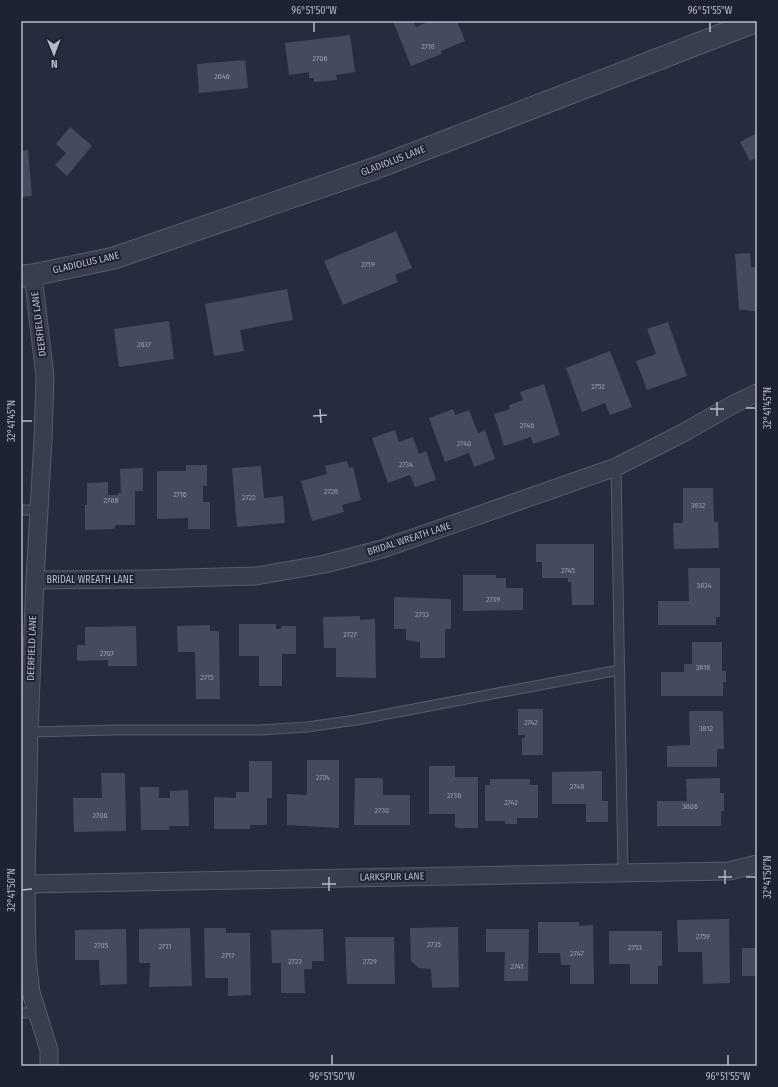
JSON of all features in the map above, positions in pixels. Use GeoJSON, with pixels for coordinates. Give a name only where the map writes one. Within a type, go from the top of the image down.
{"type":"FeatureCollection","features":[{"type":"Feature","properties":{"kind":"street","name":"GLADIOLUS LANE"},"geometry":{"type":"LineString","coordinates":[[27,275],[114,258],[376,168],[757,21]]}},
{"type":"Feature","properties":{"kind":"street","name":"DEERFIELD LANE"},"geometry":{"type":"LineString","coordinates":[[27,275],[45,377],[29,732],[26,884],[27,958],[31,992],[29,1013],[49,1050],[49,1066]]}},
{"type":"Feature","properties":{"kind":"street","name":"BRIDAL WREATH LANE"},"geometry":{"type":"LineString","coordinates":[[35,580],[147,580],[256,576],[325,564],[382,549],[616,467],[757,393]]}},
{"type":"Feature","properties":{"kind":"street","name":"LARKSPUR LANE"},"geometry":{"type":"LineString","coordinates":[[26,884],[729,871],[757,864]]}},
{"type":"Feature","properties":{"kind":"lane"},"geometry":{"type":"LineString","coordinates":[[616,467],[623,872]]}},
{"type":"Feature","properties":{"kind":"lane"},"geometry":{"type":"LineString","coordinates":[[21,510],[39,510]]}},
{"type":"Feature","properties":{"kind":"lane"},"geometry":{"type":"LineString","coordinates":[[29,732],[114,730],[260,730],[307,727],[364,718],[619,670]]}},
{"type":"Feature","properties":{"kind":"building"},"geometry":{"type":"Polygon","coordinates":[[[393,21],[413,21],[416,27],[430,21],[457,21],[465,41],[441,51],[442,54],[411,66],[393,21]]]}},
{"type":"Feature","properties":{"kind":"building"},"geometry":{"type":"Polygon","coordinates":[[[350,35],[355,72],[336,75],[337,80],[314,82],[314,78],[309,78],[309,72],[289,75],[285,43],[350,35]]]}},
{"type":"Feature","properties":{"kind":"building"},"geometry":{"type":"Polygon","coordinates":[[[245,60],[248,88],[199,93],[197,64],[245,60]]]}},
{"type":"Feature","properties":{"kind":"building"},"geometry":{"type":"Polygon","coordinates":[[[70,127],[92,146],[67,176],[55,165],[66,153],[56,144],[70,127]]]}},
{"type":"Feature","properties":{"kind":"building"},"geometry":{"type":"Polygon","coordinates":[[[757,133],[757,157],[750,161],[740,142],[757,133]]]}},
{"type":"Feature","properties":{"kind":"building"},"geometry":{"type":"Polygon","coordinates":[[[28,150],[32,196],[21,197],[21,151],[28,150]]]}},
{"type":"Feature","properties":{"kind":"building"},"geometry":{"type":"Polygon","coordinates":[[[396,231],[412,268],[395,275],[398,282],[343,305],[324,261],[396,231]]]}},
{"type":"Feature","properties":{"kind":"building"},"geometry":{"type":"Polygon","coordinates":[[[750,253],[751,267],[757,267],[757,311],[739,310],[735,254],[750,253]]]}},
{"type":"Feature","properties":{"kind":"building"},"geometry":{"type":"Polygon","coordinates":[[[287,289],[293,320],[240,330],[244,351],[214,356],[205,304],[287,289]]]}},
{"type":"Feature","properties":{"kind":"building"},"geometry":{"type":"Polygon","coordinates":[[[169,321],[174,359],[119,367],[114,329],[169,321]]]}},
{"type":"Feature","properties":{"kind":"building"},"geometry":{"type":"Polygon","coordinates":[[[668,322],[687,376],[647,390],[636,361],[656,354],[647,329],[668,322]]]}},
{"type":"Feature","properties":{"kind":"building"},"geometry":{"type":"Polygon","coordinates":[[[610,351],[632,407],[610,415],[605,403],[582,412],[566,368],[610,351]]]}},
{"type":"Feature","properties":{"kind":"building"},"geometry":{"type":"Polygon","coordinates":[[[544,384],[560,435],[533,444],[531,437],[504,446],[494,414],[510,409],[509,405],[523,400],[520,392],[544,384]]]}},
{"type":"Feature","properties":{"kind":"building"},"geometry":{"type":"Polygon","coordinates":[[[453,409],[455,415],[469,410],[478,433],[485,430],[495,459],[474,467],[469,453],[445,462],[429,418],[453,409]]]}},
{"type":"Feature","properties":{"kind":"building"},"geometry":{"type":"Polygon","coordinates":[[[395,430],[399,442],[413,437],[419,454],[426,451],[436,480],[415,487],[410,475],[388,483],[372,438],[395,430]]]}},
{"type":"Feature","properties":{"kind":"building"},"geometry":{"type":"Polygon","coordinates":[[[347,461],[349,468],[353,467],[361,500],[342,505],[344,512],[312,521],[301,481],[327,474],[325,466],[347,461]]]}},
{"type":"Feature","properties":{"kind":"building"},"geometry":{"type":"Polygon","coordinates":[[[186,465],[207,465],[207,486],[203,486],[203,502],[210,502],[210,529],[188,529],[188,518],[157,519],[157,471],[186,471],[186,465]]]}},
{"type":"Feature","properties":{"kind":"building"},"geometry":{"type":"Polygon","coordinates":[[[261,466],[264,498],[283,496],[285,523],[237,527],[232,468],[261,466]]]}},
{"type":"Feature","properties":{"kind":"building"},"geometry":{"type":"Polygon","coordinates":[[[143,468],[143,491],[135,491],[135,525],[115,525],[115,529],[85,530],[87,483],[108,482],[108,495],[118,495],[118,493],[121,493],[120,469],[143,468]]]}},
{"type":"Feature","properties":{"kind":"building"},"geometry":{"type":"Polygon","coordinates":[[[683,488],[713,488],[714,522],[718,522],[719,548],[674,549],[673,523],[683,523],[683,488]]]}},
{"type":"Feature","properties":{"kind":"building"},"geometry":{"type":"Polygon","coordinates":[[[536,544],[594,544],[594,605],[572,605],[571,582],[568,582],[568,578],[542,578],[542,562],[536,562],[536,544]]]}},
{"type":"Feature","properties":{"kind":"building"},"geometry":{"type":"Polygon","coordinates":[[[688,568],[720,568],[720,617],[716,617],[716,625],[658,625],[658,601],[689,601],[688,568]]]}},
{"type":"Feature","properties":{"kind":"building"},"geometry":{"type":"Polygon","coordinates":[[[463,575],[496,575],[496,578],[506,578],[506,588],[523,588],[523,610],[463,611],[463,575]]]}},
{"type":"Feature","properties":{"kind":"building"},"geometry":{"type":"Polygon","coordinates":[[[394,597],[451,599],[451,629],[445,629],[445,658],[420,658],[420,642],[406,640],[406,629],[394,629],[394,597]]]}},
{"type":"Feature","properties":{"kind":"building"},"geometry":{"type":"Polygon","coordinates":[[[360,616],[360,620],[375,619],[376,678],[336,677],[336,648],[324,648],[323,617],[360,616]]]}},
{"type":"Feature","properties":{"kind":"building"},"geometry":{"type":"Polygon","coordinates":[[[239,624],[276,624],[276,629],[281,629],[281,626],[296,626],[296,654],[282,654],[282,686],[259,686],[259,656],[239,656],[239,624]]]}},
{"type":"Feature","properties":{"kind":"building"},"geometry":{"type":"Polygon","coordinates":[[[210,625],[210,631],[219,631],[220,699],[196,699],[195,652],[178,652],[177,626],[210,625]]]}},
{"type":"Feature","properties":{"kind":"building"},"geometry":{"type":"Polygon","coordinates":[[[136,626],[137,666],[108,666],[108,660],[77,661],[77,645],[85,645],[85,627],[136,626]]]}},
{"type":"Feature","properties":{"kind":"building"},"geometry":{"type":"Polygon","coordinates":[[[692,642],[722,642],[722,671],[726,671],[726,682],[723,682],[723,696],[661,696],[661,672],[684,672],[684,664],[692,664],[692,642]]]}},
{"type":"Feature","properties":{"kind":"building"},"geometry":{"type":"Polygon","coordinates":[[[518,709],[543,709],[543,755],[522,755],[522,738],[525,738],[525,735],[518,735],[518,709]]]}},
{"type":"Feature","properties":{"kind":"building"},"geometry":{"type":"Polygon","coordinates":[[[689,711],[723,711],[724,749],[717,749],[717,767],[667,767],[667,746],[690,745],[689,711]]]}},
{"type":"Feature","properties":{"kind":"building"},"geometry":{"type":"Polygon","coordinates":[[[307,760],[339,760],[339,828],[287,825],[287,794],[307,795],[307,760]]]}},
{"type":"Feature","properties":{"kind":"building"},"geometry":{"type":"Polygon","coordinates":[[[249,761],[272,761],[272,798],[267,798],[267,825],[250,825],[250,829],[214,829],[214,797],[236,798],[236,792],[249,792],[249,761]]]}},
{"type":"Feature","properties":{"kind":"building"},"geometry":{"type":"Polygon","coordinates":[[[429,766],[455,766],[455,777],[478,777],[478,828],[455,827],[455,814],[429,814],[429,766]]]}},
{"type":"Feature","properties":{"kind":"building"},"geometry":{"type":"Polygon","coordinates":[[[602,771],[602,801],[608,801],[608,822],[586,822],[586,804],[552,804],[552,772],[602,771]]]}},
{"type":"Feature","properties":{"kind":"building"},"geometry":{"type":"Polygon","coordinates":[[[101,773],[125,773],[126,831],[74,832],[73,798],[102,798],[101,773]]]}},
{"type":"Feature","properties":{"kind":"building"},"geometry":{"type":"Polygon","coordinates":[[[355,778],[383,778],[383,795],[410,795],[410,825],[354,825],[355,778]]]}},
{"type":"Feature","properties":{"kind":"building"},"geometry":{"type":"Polygon","coordinates":[[[720,778],[720,793],[724,793],[724,811],[721,811],[721,826],[657,826],[657,801],[687,801],[686,779],[720,778]]]}},
{"type":"Feature","properties":{"kind":"building"},"geometry":{"type":"Polygon","coordinates":[[[490,779],[530,779],[530,785],[538,785],[538,818],[517,818],[517,824],[505,824],[505,821],[485,821],[485,785],[490,785],[490,779]]]}},
{"type":"Feature","properties":{"kind":"building"},"geometry":{"type":"Polygon","coordinates":[[[140,787],[159,787],[159,798],[170,798],[170,791],[188,790],[189,826],[169,826],[169,830],[141,830],[140,787]]]}},
{"type":"Feature","properties":{"kind":"building"},"geometry":{"type":"Polygon","coordinates":[[[729,919],[730,983],[703,984],[702,952],[678,952],[677,920],[729,919]]]}},
{"type":"Feature","properties":{"kind":"building"},"geometry":{"type":"Polygon","coordinates":[[[538,922],[579,922],[579,926],[593,925],[594,984],[570,984],[570,965],[561,965],[560,953],[538,953],[538,922]]]}},
{"type":"Feature","properties":{"kind":"building"},"geometry":{"type":"Polygon","coordinates":[[[458,927],[459,987],[432,988],[431,969],[419,968],[411,961],[410,928],[458,927]]]}},
{"type":"Feature","properties":{"kind":"building"},"geometry":{"type":"Polygon","coordinates":[[[190,928],[192,986],[149,987],[150,963],[139,963],[139,929],[190,928]]]}},
{"type":"Feature","properties":{"kind":"building"},"geometry":{"type":"Polygon","coordinates":[[[204,928],[226,928],[226,933],[250,933],[251,995],[228,996],[228,978],[205,978],[204,928]]]}},
{"type":"Feature","properties":{"kind":"building"},"geometry":{"type":"Polygon","coordinates":[[[126,929],[127,984],[100,985],[99,960],[75,960],[75,930],[126,929]]]}},
{"type":"Feature","properties":{"kind":"building"},"geometry":{"type":"Polygon","coordinates":[[[323,929],[324,961],[312,961],[312,969],[304,969],[305,993],[281,993],[281,963],[272,963],[271,930],[323,929]]]}},
{"type":"Feature","properties":{"kind":"building"},"geometry":{"type":"Polygon","coordinates":[[[486,929],[529,929],[528,981],[504,981],[505,952],[486,952],[486,929]]]}},
{"type":"Feature","properties":{"kind":"building"},"geometry":{"type":"Polygon","coordinates":[[[609,931],[662,931],[662,966],[658,966],[658,984],[630,984],[630,964],[609,964],[609,931]]]}},
{"type":"Feature","properties":{"kind":"building"},"geometry":{"type":"Polygon","coordinates":[[[345,937],[394,937],[395,984],[347,984],[345,937]]]}},
{"type":"Feature","properties":{"kind":"building"},"geometry":{"type":"Polygon","coordinates":[[[742,948],[757,948],[757,976],[742,976],[742,948]]]}}]}
